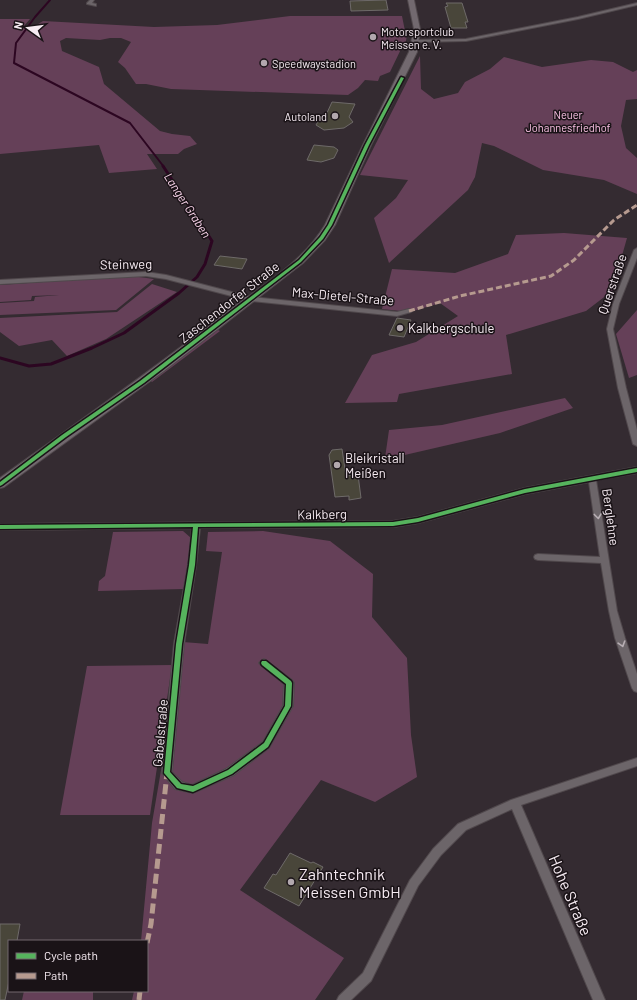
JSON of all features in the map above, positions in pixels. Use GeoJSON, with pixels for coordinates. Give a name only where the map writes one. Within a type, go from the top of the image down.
{"type":"FeatureCollection","features":[{"type":"Feature","properties":{"kind":"street","name":"Zaschendorfer Straße"},"geometry":{"type":"LineString","coordinates":[[0,484],[64,436],[142,382],[251,299],[300,261],[322,238],[330,225],[367,145],[408,64],[416,41],[417,29],[411,0]]}},
{"type":"Feature","properties":{"kind":"street"},"geometry":{"type":"LineString","coordinates":[[630,0],[637,4]]}},
{"type":"Feature","properties":{"kind":"street"},"geometry":{"type":"LineString","coordinates":[[416,41],[459,40],[501,33],[576,19],[637,4]]}},
{"type":"Feature","properties":{"kind":"street","name":"Querstraße"},"geometry":{"type":"LineString","coordinates":[[637,250],[616,304],[610,329],[622,388],[637,444]]}},
{"type":"Feature","properties":{"kind":"street","name":"Steinweg"},"geometry":{"type":"LineString","coordinates":[[0,282],[136,274],[156,275],[251,299]]}},
{"type":"Feature","properties":{"kind":"street","name":"Max-Dietel-Straße"},"geometry":{"type":"LineString","coordinates":[[251,299],[397,314],[409,311]]}},
{"type":"Feature","properties":{"kind":"street","name":"Kalkberg"},"geometry":{"type":"LineString","coordinates":[[0,528],[393,524],[418,520],[525,491],[637,470]]}},
{"type":"Feature","properties":{"kind":"street","name":"Berglehne"},"geometry":{"type":"LineString","coordinates":[[592,478],[613,611],[622,645],[637,688]]}},
{"type":"Feature","properties":{"kind":"street","name":"Gabelstraße"},"geometry":{"type":"LineString","coordinates":[[196,526],[192,565],[179,644],[167,773],[179,786],[193,789],[230,772],[266,745],[288,706],[289,683],[264,663]]}},
{"type":"Feature","properties":{"kind":"street","name":"Berglehne"},"geometry":{"type":"LineString","coordinates":[[538,557],[604,560]]}},
{"type":"Feature","properties":{"kind":"street"},"geometry":{"type":"LineString","coordinates":[[343,1000],[366,977],[414,883],[437,852],[462,828],[515,803],[637,762]]}},
{"type":"Feature","properties":{"kind":"street","name":"Hohe Straße"},"geometry":{"type":"LineString","coordinates":[[515,803],[599,1000]]}},
{"type":"Feature","properties":{"kind":"green space"},"geometry":{"type":"Polygon","coordinates":[[[290,16],[402,16],[405,31],[401,33],[401,35],[407,35],[405,46],[402,47],[390,72],[380,76],[378,81],[365,80],[358,88],[348,95],[171,89],[146,84],[136,84],[125,68],[118,62],[131,42],[121,38],[100,40],[66,38],[60,41],[62,51],[99,67],[104,84],[160,131],[190,136],[197,144],[184,149],[178,154],[147,154],[157,169],[109,173],[99,145],[0,154],[0,19],[30,19],[24,26],[35,26],[43,21],[154,27],[217,25],[290,16]]]}},
{"type":"Feature","properties":{"kind":"green space","name":"Neuer Johannesfriedhof"},"geometry":{"type":"Polygon","coordinates":[[[420,56],[421,89],[434,99],[458,93],[465,82],[490,69],[504,57],[542,67],[591,60],[613,62],[633,72],[637,70],[637,99],[626,100],[621,126],[626,148],[637,158],[637,194],[604,180],[543,170],[494,146],[482,143],[475,177],[468,190],[389,263],[374,218],[396,198],[408,180],[360,175],[420,56]]]}},
{"type":"Feature","properties":{"kind":"green space"},"geometry":{"type":"Polygon","coordinates":[[[564,233],[627,238],[612,291],[586,311],[506,335],[512,374],[399,394],[397,402],[345,403],[372,355],[416,342],[458,316],[440,303],[410,312],[382,309],[392,269],[455,273],[508,254],[516,235],[564,233]]]}},
{"type":"Feature","properties":{"kind":"green space"},"geometry":{"type":"Polygon","coordinates":[[[115,277],[139,277],[154,279],[116,310],[0,315],[0,303],[34,301],[35,297],[59,295],[32,296],[31,300],[0,302],[0,285],[115,277]]]}},
{"type":"Feature","properties":{"kind":"green space"},"geometry":{"type":"Polygon","coordinates":[[[152,284],[177,292],[106,339],[67,356],[52,340],[19,346],[0,332],[0,318],[117,312],[152,284]]]}},
{"type":"Feature","properties":{"kind":"green space"},"geometry":{"type":"Polygon","coordinates":[[[637,310],[637,375],[629,378],[616,334],[637,310]]]}},
{"type":"Feature","properties":{"kind":"green space"},"geometry":{"type":"Polygon","coordinates":[[[218,330],[220,331],[152,382],[150,380],[218,330]]]}},
{"type":"Feature","properties":{"kind":"green space"},"geometry":{"type":"Polygon","coordinates":[[[565,398],[573,408],[500,433],[396,457],[385,458],[389,430],[442,425],[565,398]]]}},
{"type":"Feature","properties":{"kind":"green space"},"geometry":{"type":"Polygon","coordinates":[[[183,531],[191,538],[184,589],[98,591],[99,581],[105,576],[113,532],[183,531]]]}},
{"type":"Feature","properties":{"kind":"green space"},"geometry":{"type":"Polygon","coordinates":[[[263,531],[330,541],[373,574],[372,617],[407,658],[411,735],[417,777],[375,802],[321,780],[240,890],[344,958],[315,1000],[132,1000],[134,992],[148,992],[148,940],[141,940],[152,823],[183,642],[208,644],[222,552],[206,551],[208,532],[263,531]]]}},
{"type":"Feature","properties":{"kind":"green space"},"geometry":{"type":"Polygon","coordinates":[[[172,665],[150,815],[60,815],[87,666],[172,665]]]}},
{"type":"Feature","properties":{"kind":"green space"},"geometry":{"type":"Polygon","coordinates":[[[24,992],[93,992],[93,1000],[22,1000],[24,992]]]}},
{"type":"Feature","properties":{"kind":"building"},"geometry":{"type":"Polygon","coordinates":[[[386,0],[388,10],[351,11],[350,1],[386,0]]]}},
{"type":"Feature","properties":{"kind":"building"},"geometry":{"type":"Polygon","coordinates":[[[446,3],[462,3],[468,22],[465,22],[467,28],[451,28],[445,7],[448,6],[446,3]]]}},
{"type":"Feature","properties":{"kind":"building","name":"Autoland"},"geometry":{"type":"Polygon","coordinates":[[[332,102],[355,104],[349,117],[353,122],[344,128],[324,130],[316,125],[322,115],[326,115],[332,102]]]}},
{"type":"Feature","properties":{"kind":"building"},"geometry":{"type":"Polygon","coordinates":[[[314,145],[334,147],[338,150],[334,158],[321,162],[307,160],[314,145]]]}},
{"type":"Feature","properties":{"kind":"building"},"geometry":{"type":"Polygon","coordinates":[[[220,256],[247,259],[242,269],[214,265],[220,256]]]}},
{"type":"Feature","properties":{"kind":"building","name":"Kalkbergschule"},"geometry":{"type":"Polygon","coordinates":[[[397,318],[411,320],[404,337],[389,335],[397,318]]]}},
{"type":"Feature","properties":{"kind":"building","name":"Bleikristall Meißen"},"geometry":{"type":"Polygon","coordinates":[[[342,449],[346,476],[358,475],[361,498],[349,500],[349,496],[335,497],[329,455],[332,450],[342,449]]]}},
{"type":"Feature","properties":{"kind":"building","name":"Zahntechnik Meissen GmbH"},"geometry":{"type":"Polygon","coordinates":[[[290,853],[323,867],[299,906],[264,888],[273,874],[276,875],[290,853]]]}},
{"type":"Feature","properties":{"kind":"building"},"geometry":{"type":"Polygon","coordinates":[[[0,924],[20,924],[17,940],[8,940],[8,986],[5,1000],[0,1000],[0,924]]]}},
{"type":"Feature","properties":{"kind":"waterway","name":"Langer Graben"},"geometry":{"type":"LineString","coordinates":[[50,0],[35,17],[16,43],[14,63],[130,123],[164,167]]}},
{"type":"Feature","properties":{"kind":"waterway","name":"Langer Graben"},"geometry":{"type":"LineString","coordinates":[[0,358],[29,366],[51,364],[92,348],[124,333],[179,293],[197,277],[205,264],[212,241],[163,166]]}},
{"type":"Feature","properties":{"kind":"marked path"},"geometry":{"type":"LineString","coordinates":[[409,311],[460,296],[530,282],[551,276],[574,260],[603,229],[625,211],[637,205]]}},
{"type":"Feature","properties":{"kind":"marked path"},"geometry":{"type":"LineString","coordinates":[[148,940],[151,924],[167,773]]}},
{"type":"Feature","properties":{"kind":"marked path"},"geometry":{"type":"LineString","coordinates":[[139,1000],[140,992]]}},
{"type":"Feature","properties":{"kind":"cycle path"},"geometry":{"type":"LineString","coordinates":[[0,484],[64,436],[142,382],[300,261],[322,238],[330,225],[367,145],[402,78]]}},
{"type":"Feature","properties":{"kind":"cycle path"},"geometry":{"type":"LineString","coordinates":[[0,527],[393,524],[418,520],[525,491],[637,470]]}},
{"type":"Feature","properties":{"kind":"cycle path"},"geometry":{"type":"LineString","coordinates":[[196,526],[192,565],[179,644],[167,773],[179,786],[193,789],[230,772],[266,745],[288,706],[289,683],[264,663]]}},
{"type":"Feature","properties":{"kind":"place","name":"Motorsportclub Meissen e. V."},"geometry":{"type":"Point","coordinates":[373,37]}},
{"type":"Feature","properties":{"kind":"place","name":"Speedwaystadion"},"geometry":{"type":"Point","coordinates":[264,63]}},
{"type":"Feature","properties":{"kind":"place","name":"Autoland"},"geometry":{"type":"Point","coordinates":[335,116]}},
{"type":"Feature","properties":{"kind":"place","name":"Kalkbergschule"},"geometry":{"type":"Point","coordinates":[400,328]}},
{"type":"Feature","properties":{"kind":"place","name":"Bleikristall Meißen"},"geometry":{"type":"Point","coordinates":[337,465]}},
{"type":"Feature","properties":{"kind":"place","name":"Zahntechnik Meissen GmbH"},"geometry":{"type":"Point","coordinates":[291,882]}}]}
